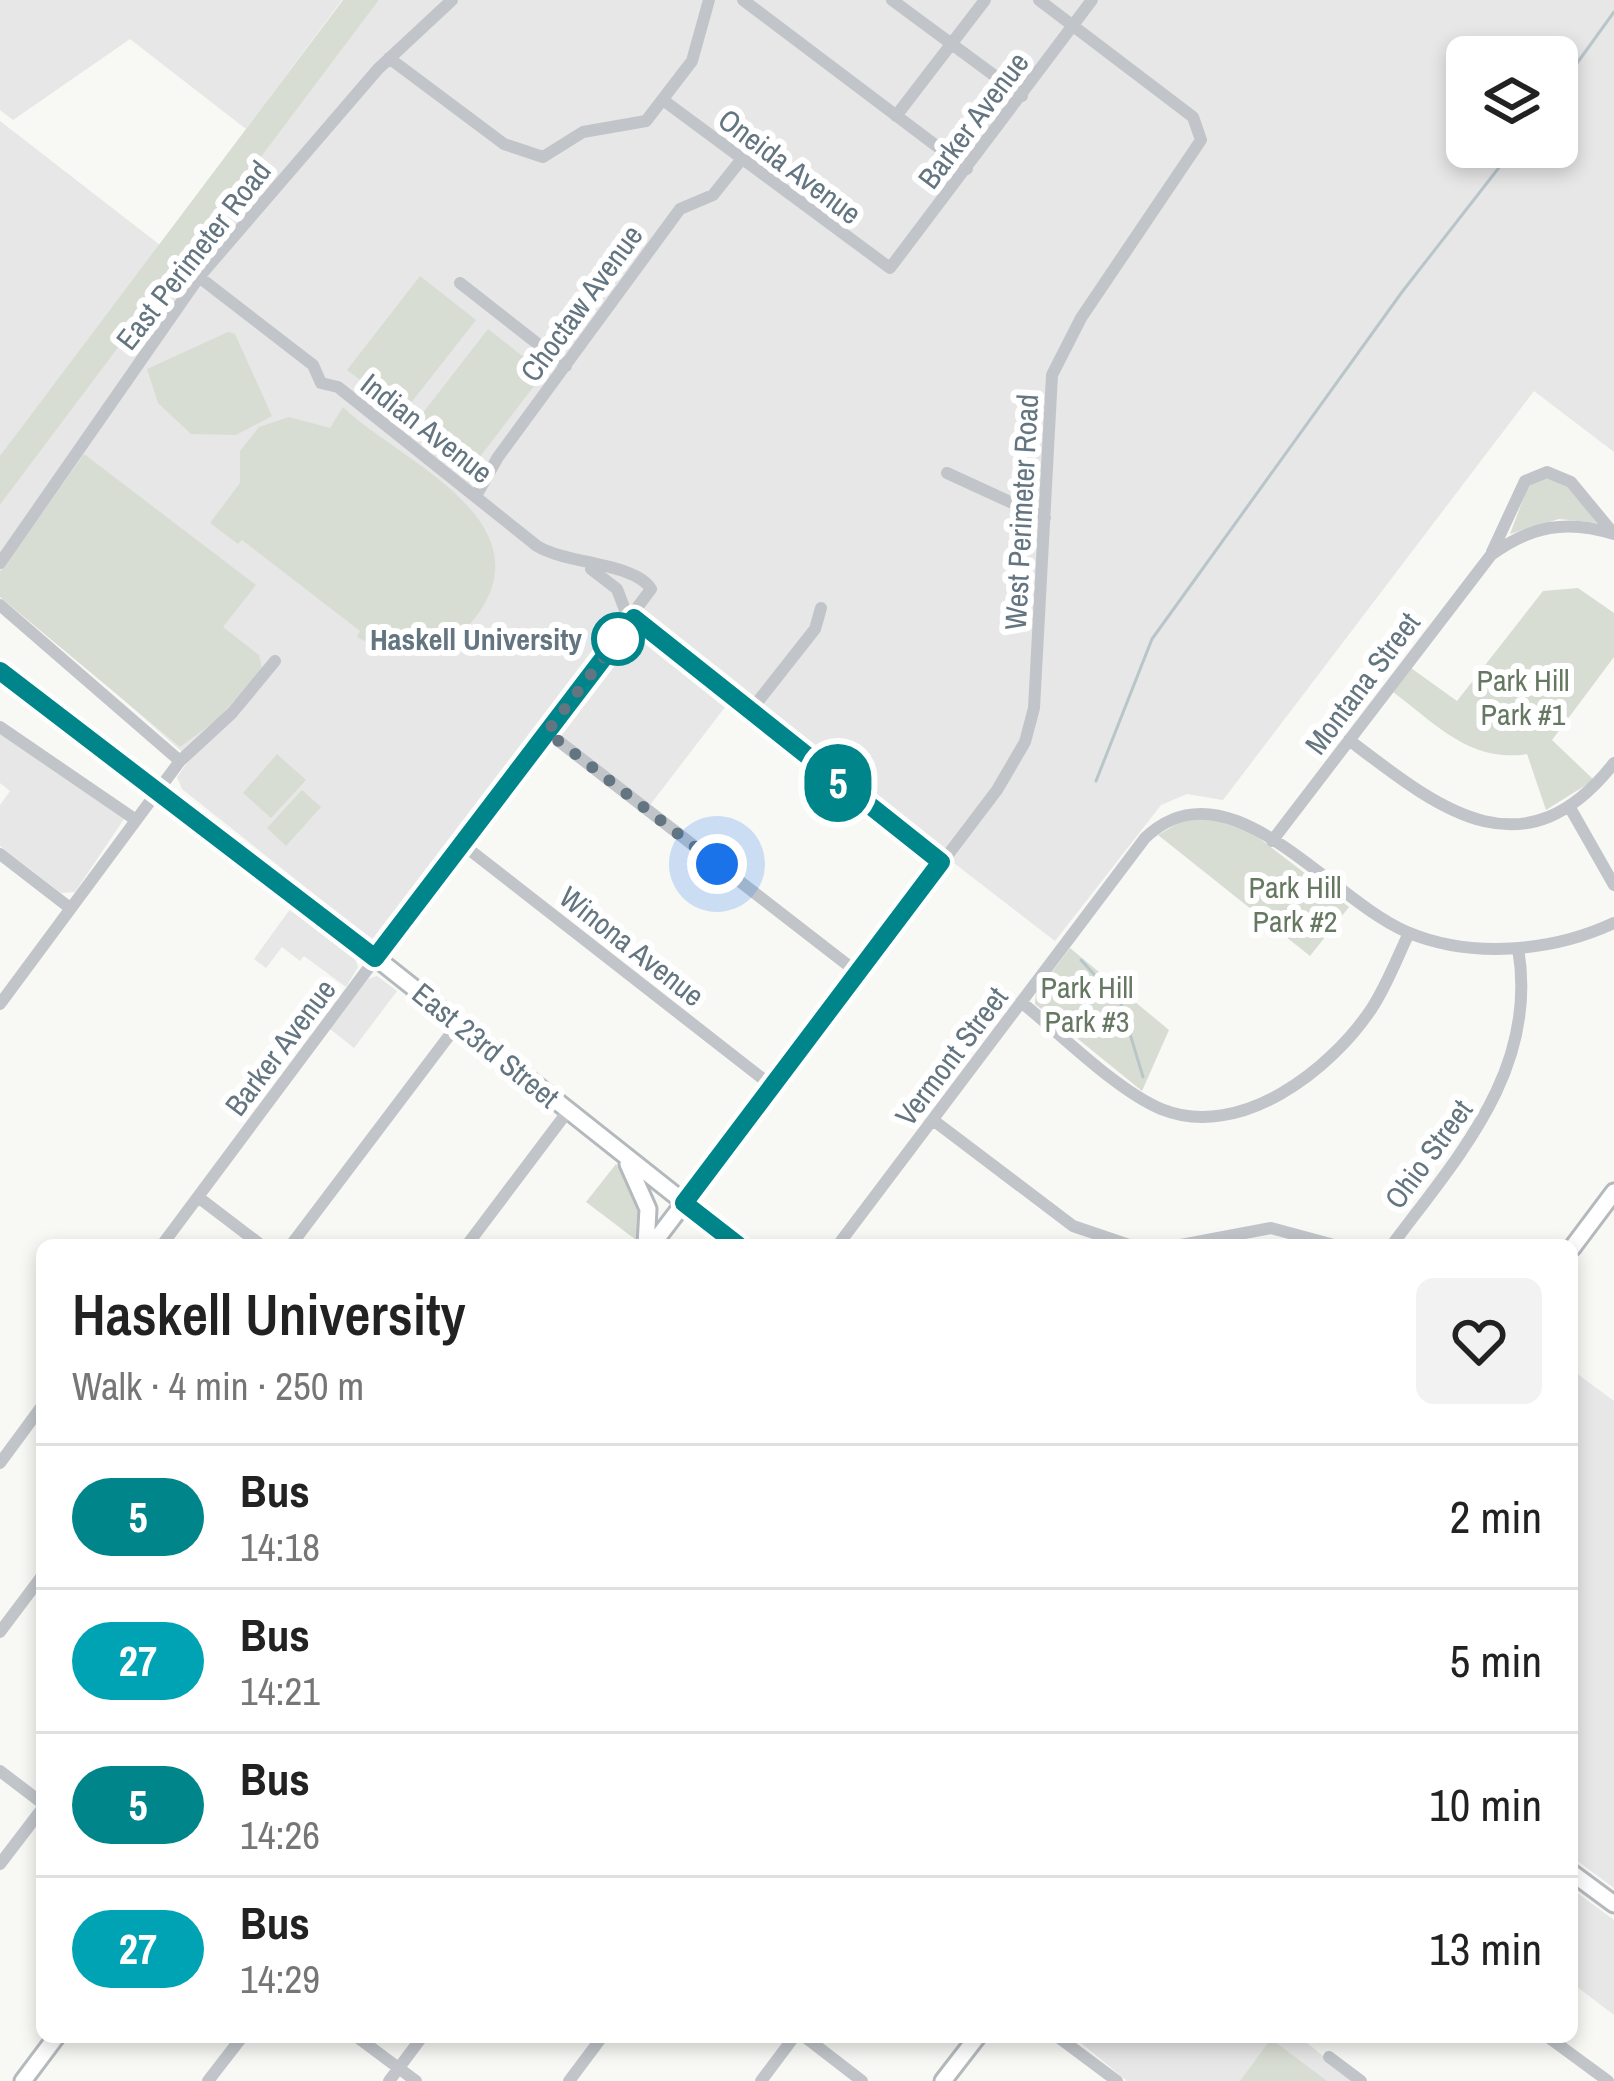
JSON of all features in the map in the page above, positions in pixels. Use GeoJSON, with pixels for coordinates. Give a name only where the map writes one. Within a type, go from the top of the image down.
{"type":"FeatureCollection","features":[{"type":"Feature","properties":{"kind":"main road","name":"East 23rd Street"},"geometry":{"type":"LineString","coordinates":[[0,671],[375,958],[730,1239]]}},
{"type":"Feature","properties":{"kind":"main road"},"geometry":{"type":"LineString","coordinates":[[620,1152],[645,1200],[648,1239]]}},
{"type":"Feature","properties":{"kind":"main road"},"geometry":{"type":"LineString","coordinates":[[1578,1240],[1614,1192]]}},
{"type":"Feature","properties":{"kind":"main road"},"geometry":{"type":"LineString","coordinates":[[654,1239],[684,1203]]}},
{"type":"Feature","properties":{"kind":"main road"},"geometry":{"type":"LineString","coordinates":[[1578,1877],[1614,1904]]}},
{"type":"Feature","properties":{"kind":"main road"},"geometry":{"type":"LineString","coordinates":[[23,2081],[52,2043]]}},
{"type":"Feature","properties":{"kind":"main road"},"geometry":{"type":"LineString","coordinates":[[944,2081],[972,2043]]}},
{"type":"Feature","properties":{"kind":"street","name":"East Perimeter Road"},"geometry":{"type":"LineString","coordinates":[[0,562],[200,277],[388,58],[452,0]]}},
{"type":"Feature","properties":{"kind":"street"},"geometry":{"type":"LineString","coordinates":[[388,58],[504,145],[538,157],[556,152],[583,132],[642,123],[697,52],[709,0]]}},
{"type":"Feature","properties":{"kind":"street"},"geometry":{"type":"LineString","coordinates":[[743,0],[967,169]]}},
{"type":"Feature","properties":{"kind":"street"},"geometry":{"type":"LineString","coordinates":[[892,0],[1022,96]]}},
{"type":"Feature","properties":{"kind":"street"},"geometry":{"type":"LineString","coordinates":[[896,116],[985,0]]}},
{"type":"Feature","properties":{"kind":"street"},"geometry":{"type":"LineString","coordinates":[[1039,0],[1073,26]]}},
{"type":"Feature","properties":{"kind":"street","name":"Barker Avenue"},"geometry":{"type":"LineString","coordinates":[[890,268],[1092,0]]}},
{"type":"Feature","properties":{"kind":"street","name":"West Perimeter Road"},"geometry":{"type":"LineString","coordinates":[[684,1203],[1011,770],[1031,726],[1046,518],[1048,407],[1056,364],[1201,140],[1192,117],[1073,26]]}},
{"type":"Feature","properties":{"kind":"street","name":"Oneida Avenue"},"geometry":{"type":"LineString","coordinates":[[663,100],[890,268]]}},
{"type":"Feature","properties":{"kind":"street","name":"Choctaw Avenue"},"geometry":{"type":"LineString","coordinates":[[477,494],[680,209],[713,195],[741,160]]}},
{"type":"Feature","properties":{"kind":"street","name":"Indian Avenue"},"geometry":{"type":"LineString","coordinates":[[200,277],[313,364],[321,383],[338,387],[477,494],[536,546],[578,562],[639,575],[651,590]]}},
{"type":"Feature","properties":{"kind":"street"},"geometry":{"type":"LineString","coordinates":[[460,283],[566,366]]}},
{"type":"Feature","properties":{"kind":"street","name":"Montana Street"},"geometry":{"type":"LineString","coordinates":[[1272,842],[1491,554],[1525,481],[1547,472],[1571,482],[1614,534]]}},
{"type":"Feature","properties":{"kind":"street"},"geometry":{"type":"LineString","coordinates":[[947,473],[1046,518]]}},
{"type":"Feature","properties":{"kind":"street","name":"Montana Street"},"geometry":{"type":"LineString","coordinates":[[1491,554],[1531,531],[1567,524],[1614,534]]}},
{"type":"Feature","properties":{"kind":"street","name":"Indian Avenue"},"geometry":{"type":"LineString","coordinates":[[578,562],[613,583],[634,618],[748,714],[941,862]]}},
{"type":"Feature","properties":{"kind":"street","name":"Barker Avenue"},"geometry":{"type":"LineString","coordinates":[[166,1239],[651,590]]}},
{"type":"Feature","properties":{"kind":"street"},"geometry":{"type":"LineString","coordinates":[[0,604],[180,761]]}},
{"type":"Feature","properties":{"kind":"street"},"geometry":{"type":"LineString","coordinates":[[748,714],[815,629],[821,608]]}},
{"type":"Feature","properties":{"kind":"street"},"geometry":{"type":"LineString","coordinates":[[0,1004],[180,761],[232,713],[275,661]]}},
{"type":"Feature","properties":{"kind":"street"},"geometry":{"type":"LineString","coordinates":[[0,727],[136,820]]}},
{"type":"Feature","properties":{"kind":"street"},"geometry":{"type":"LineString","coordinates":[[547,732],[858,973]]}},
{"type":"Feature","properties":{"kind":"street"},"geometry":{"type":"LineString","coordinates":[[1349,740],[1428,800],[1468,819],[1521,823],[1569,806],[1614,764]]}},
{"type":"Feature","properties":{"kind":"street"},"geometry":{"type":"LineString","coordinates":[[1569,806],[1614,885]]}},
{"type":"Feature","properties":{"kind":"street","name":"Vermont Street"},"geometry":{"type":"LineString","coordinates":[[843,1239],[1145,838],[1165,822],[1189,812],[1216,811],[1240,818],[1272,842]]}},
{"type":"Feature","properties":{"kind":"street"},"geometry":{"type":"LineString","coordinates":[[1272,842],[1356,904],[1409,933],[1469,946],[1518,948],[1614,923]]}},
{"type":"Feature","properties":{"kind":"street","name":"Winona Avenue"},"geometry":{"type":"LineString","coordinates":[[462,844],[772,1086]]}},
{"type":"Feature","properties":{"kind":"street"},"geometry":{"type":"LineString","coordinates":[[0,854],[70,908]]}},
{"type":"Feature","properties":{"kind":"street"},"geometry":{"type":"LineString","coordinates":[[1021,1002],[1160,1108],[1196,1116],[1230,1114],[1291,1087],[1342,1046],[1373,1007],[1409,933]]}},
{"type":"Feature","properties":{"kind":"street","name":"Ohio Street"},"geometry":{"type":"LineString","coordinates":[[1396,1239],[1497,1096],[1520,1022],[1518,948]]}},
{"type":"Feature","properties":{"kind":"street"},"geometry":{"type":"LineString","coordinates":[[296,1239],[458,1024]]}},
{"type":"Feature","properties":{"kind":"street"},"geometry":{"type":"LineString","coordinates":[[472,1239],[568,1111]]}},
{"type":"Feature","properties":{"kind":"street"},"geometry":{"type":"LineString","coordinates":[[933,1120],[1062,1219],[1114,1239]]}},
{"type":"Feature","properties":{"kind":"street"},"geometry":{"type":"LineString","coordinates":[[198,1197],[253,1239]]}},
{"type":"Feature","properties":{"kind":"street"},"geometry":{"type":"LineString","coordinates":[[1213,1239],[1271,1228],[1312,1239]]}},
{"type":"Feature","properties":{"kind":"street"},"geometry":{"type":"LineString","coordinates":[[0,1463],[36,1414]]}},
{"type":"Feature","properties":{"kind":"street"},"geometry":{"type":"LineString","coordinates":[[27,1427],[36,1434]]}},
{"type":"Feature","properties":{"kind":"street"},"geometry":{"type":"LineString","coordinates":[[0,1632],[36,1584]]}},
{"type":"Feature","properties":{"kind":"street"},"geometry":{"type":"LineString","coordinates":[[0,1771],[36,1801]]}},
{"type":"Feature","properties":{"kind":"street"},"geometry":{"type":"LineString","coordinates":[[0,1864],[36,1814]]}},
{"type":"Feature","properties":{"kind":"street"},"geometry":{"type":"LineString","coordinates":[[208,2081],[237,2043]]}},
{"type":"Feature","properties":{"kind":"street"},"geometry":{"type":"LineString","coordinates":[[365,2043],[416,2081]]}},
{"type":"Feature","properties":{"kind":"street"},"geometry":{"type":"LineString","coordinates":[[389,2081],[418,2043]]}},
{"type":"Feature","properties":{"kind":"street"},"geometry":{"type":"LineString","coordinates":[[569,2081],[598,2043]]}},
{"type":"Feature","properties":{"kind":"street"},"geometry":{"type":"LineString","coordinates":[[761,2081],[790,2043]]}},
{"type":"Feature","properties":{"kind":"street"},"geometry":{"type":"LineString","coordinates":[[813,2043],[862,2081]]}},
{"type":"Feature","properties":{"kind":"street"},"geometry":{"type":"LineString","coordinates":[[1066,2043],[1118,2081]]}},
{"type":"Feature","properties":{"kind":"street"},"geometry":{"type":"LineString","coordinates":[[1556,2043],[1608,2081]]}},
{"type":"Feature","properties":{"kind":"street"},"geometry":{"type":"LineString","coordinates":[[1329,2057],[1361,2081]]}},
{"type":"Feature","properties":{"kind":"shaded area"},"geometry":{"type":"Polygon","coordinates":[[[0,0],[342,0],[246,129],[130,39],[13,120],[0,110],[0,0]]]}},
{"type":"Feature","properties":{"kind":"shaded area"},"geometry":{"type":"Polygon","coordinates":[[[379,0],[1614,0],[1614,452],[1534,391],[1223,800],[1187,794],[1161,805],[1055,941],[735,694],[650,805],[546,725],[377,944],[182,789],[177,777],[190,759],[42,627],[0,597],[0,505],[379,0]]]}},
{"type":"Feature","properties":{"kind":"shaded area"},"geometry":{"type":"Polygon","coordinates":[[[0,121],[160,245],[0,458],[0,121]]]}},
{"type":"Feature","properties":{"kind":"shaded area"},"geometry":{"type":"Polygon","coordinates":[[[0,734],[124,819],[75,892],[61,893],[0,846],[0,805],[10,791],[0,783],[0,734]]]}},
{"type":"Feature","properties":{"kind":"shaded area"},"geometry":{"type":"Polygon","coordinates":[[[291,908],[355,958],[358,967],[346,987],[304,956],[300,961],[282,947],[266,968],[254,959],[291,908]]]}},
{"type":"Feature","properties":{"kind":"shaded area"},"geometry":{"type":"Polygon","coordinates":[[[377,976],[397,991],[354,1048],[330,1029],[368,979],[377,976]]]}},
{"type":"Feature","properties":{"kind":"shaded area"},"geometry":{"type":"Polygon","coordinates":[[[1578,1374],[1614,1401],[1614,1888],[1578,1861],[1578,1374]]]}},
{"type":"Feature","properties":{"kind":"shaded area"},"geometry":{"type":"Polygon","coordinates":[[[1578,1893],[1614,1920],[1614,2015],[1578,1988],[1578,1893]]]}},
{"type":"Feature","properties":{"kind":"shaded area"},"geometry":{"type":"Polygon","coordinates":[[[1081,2043],[1307,2043],[1353,2081],[1127,2081],[1081,2043]]]}},
{"type":"Feature","properties":{"kind":"green space"},"geometry":{"type":"Polygon","coordinates":[[[343,0],[379,0],[0,505],[0,456],[343,0]]]}},
{"type":"Feature","properties":{"kind":"green space"},"geometry":{"type":"Polygon","coordinates":[[[420,276],[476,320],[403,413],[347,370],[420,276]]]}},
{"type":"Feature","properties":{"kind":"green space"},"geometry":{"type":"Polygon","coordinates":[[[488,329],[544,373],[472,467],[415,423],[488,329]]]}},
{"type":"Feature","properties":{"kind":"green space"},"geometry":{"type":"Polygon","coordinates":[[[228,332],[235,334],[272,416],[236,435],[191,434],[158,403],[147,369],[228,332]]]}},
{"type":"Feature","properties":{"kind":"green space"},"geometry":{"type":"Polygon","coordinates":[[[343,407],[448,487],[489,537],[495,566],[488,597],[466,628],[436,646],[401,650],[357,637],[360,631],[242,540],[238,544],[210,523],[240,483],[240,451],[259,427],[289,417],[330,428],[343,407]]]}},
{"type":"Feature","properties":{"kind":"green space"},"geometry":{"type":"Polygon","coordinates":[[[84,454],[256,585],[223,627],[259,655],[262,668],[218,719],[180,747],[0,597],[0,572],[84,454]]]}},
{"type":"Feature","properties":{"kind":"green space"},"geometry":{"type":"Polygon","coordinates":[[[1547,477],[1567,484],[1597,523],[1559,519],[1510,534],[1528,486],[1547,477]]]}},
{"type":"Feature","properties":{"kind":"green space","name":"Park Hill Park #1"},"geometry":{"type":"Polygon","coordinates":[[[1578,588],[1614,613],[1614,657],[1552,740],[1594,780],[1546,810],[1527,754],[1488,753],[1471,747],[1393,692],[1411,668],[1457,701],[1543,591],[1578,588]]]}},
{"type":"Feature","properties":{"kind":"green space"},"geometry":{"type":"Polygon","coordinates":[[[277,754],[306,780],[271,818],[243,793],[277,754]]]}},
{"type":"Feature","properties":{"kind":"green space"},"geometry":{"type":"Polygon","coordinates":[[[302,790],[321,807],[286,846],[267,828],[302,790]]]}},
{"type":"Feature","properties":{"kind":"green space","name":"Park Hill Park #2"},"geometry":{"type":"Polygon","coordinates":[[[1208,817],[1247,829],[1349,907],[1310,956],[1158,835],[1180,822],[1208,817]]]}},
{"type":"Feature","properties":{"kind":"green space","name":"Park Hill Park #3"},"geometry":{"type":"Polygon","coordinates":[[[1070,948],[1169,1030],[1142,1091],[1035,1004],[1036,993],[1070,948]]]}},
{"type":"Feature","properties":{"kind":"green space"},"geometry":{"type":"Polygon","coordinates":[[[616,1164],[640,1198],[640,1239],[635,1239],[586,1202],[616,1164]]]}},
{"type":"Feature","properties":{"kind":"green space"},"geometry":{"type":"Polygon","coordinates":[[[1268,2043],[1276,2043],[1327,2081],[1240,2081],[1268,2043]]]}},
{"type":"Feature","properties":{"kind":"waterway"},"geometry":{"type":"LineString","coordinates":[[1578,62],[1614,12]]}},
{"type":"Feature","properties":{"kind":"waterway"},"geometry":{"type":"LineString","coordinates":[[1096,781],[1152,639],[1402,292],[1499,168]]}},
{"type":"Feature","properties":{"kind":"waterway"},"geometry":{"type":"LineString","coordinates":[[1081,960],[1121,1004],[1143,1077]]}},
{"type":"Feature","properties":{"kind":"bus line","name":"5"},"geometry":{"type":"LineString","coordinates":[[0,671],[375,958],[634,618],[671,646],[748,714],[941,862],[684,1203],[730,1239]]}},
{"type":"Feature","properties":{"kind":"place","name":"Haskell University"},"geometry":{"type":"Point","coordinates":[618,639]}},
{"type":"Feature","properties":{"kind":"route"},"geometry":{"type":"LineString","coordinates":[[618,639],[624,631],[547,732],[717,864]]}}]}
